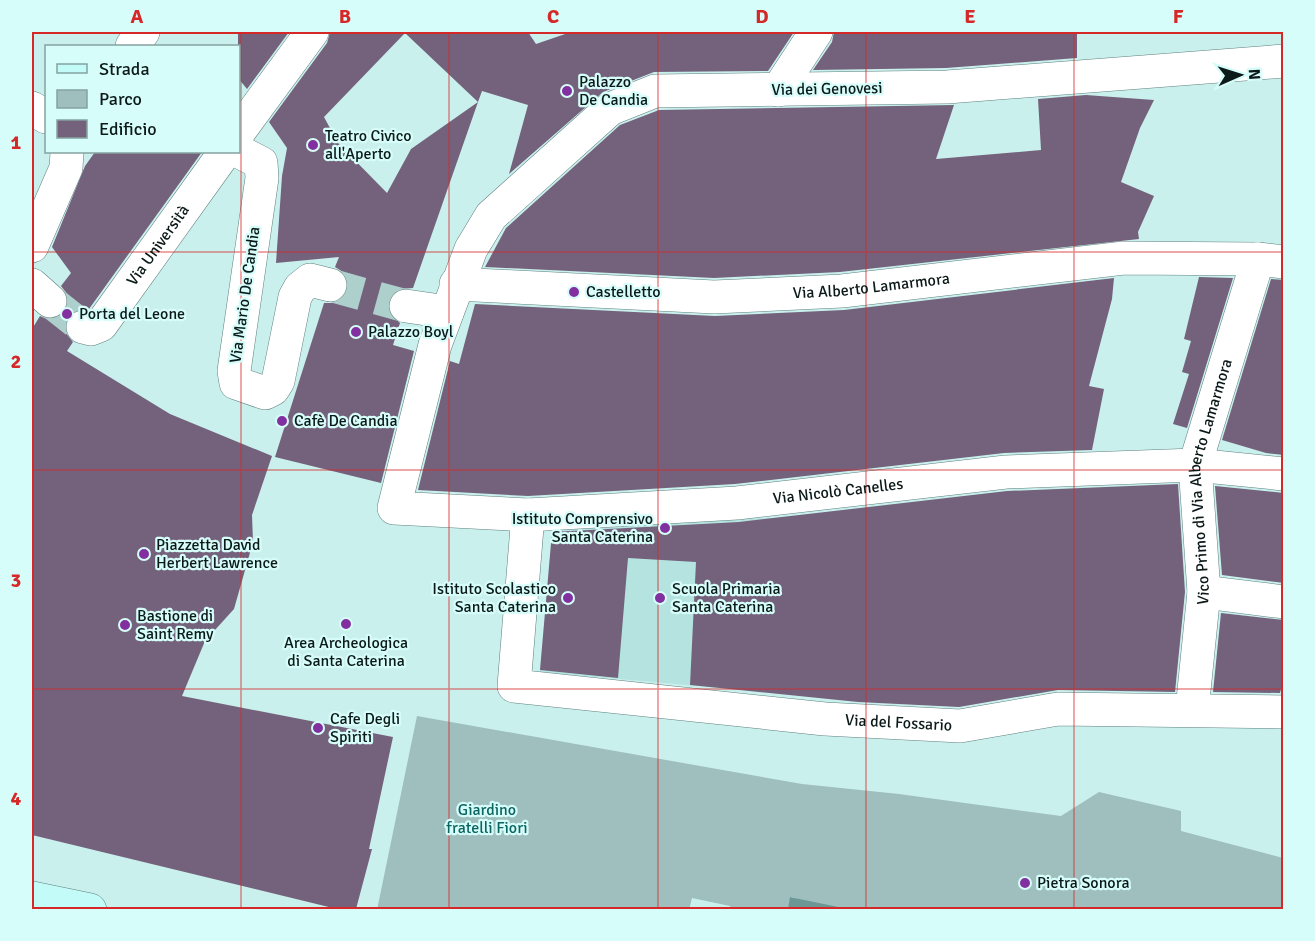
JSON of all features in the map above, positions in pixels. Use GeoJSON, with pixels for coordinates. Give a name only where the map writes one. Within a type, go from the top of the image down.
{"type":"FeatureCollection","features":[{"type":"Feature","properties":{"kind":"street"},"geometry":{"type":"LineString","coordinates":[[133,45],[143,32]]}},
{"type":"Feature","properties":{"kind":"street"},"geometry":{"type":"LineString","coordinates":[[240,130],[312,32]]}},
{"type":"Feature","properties":{"kind":"street"},"geometry":{"type":"LineString","coordinates":[[778,90],[816,32]]}},
{"type":"Feature","properties":{"kind":"street","name":"Via dei Genovesi"},"geometry":{"type":"LineString","coordinates":[[394,508],[435,345],[471,249],[491,216],[610,109],[655,91],[947,87],[1284,61]]}},
{"type":"Feature","properties":{"kind":"street"},"geometry":{"type":"LineString","coordinates":[[32,108],[45,116]]}},
{"type":"Feature","properties":{"kind":"street","name":"Via Mario De Candia"},"geometry":{"type":"LineString","coordinates":[[240,152],[261,163],[262,178],[234,371],[236,383],[265,393],[273,389],[278,381],[295,297],[300,288],[310,280],[330,285]]}},
{"type":"Feature","properties":{"kind":"street"},"geometry":{"type":"LineString","coordinates":[[32,246],[66,168],[67,153]]}},
{"type":"Feature","properties":{"kind":"street","name":"Via Università"},"geometry":{"type":"LineString","coordinates":[[83,327],[91,328],[100,325],[224,153]]}},
{"type":"Feature","properties":{"kind":"street","name":"Via Alberto Lamarmora"},"geometry":{"type":"LineString","coordinates":[[451,298],[714,297],[842,291],[1124,258],[1271,261]]}},
{"type":"Feature","properties":{"kind":"street","name":"Vico Primo di Via Alberto Lamarmora"},"geometry":{"type":"LineString","coordinates":[[1192,710],[1204,592],[1195,465],[1271,261]]}},
{"type":"Feature","properties":{"kind":"street"},"geometry":{"type":"LineString","coordinates":[[406,306],[451,298]]}},
{"type":"Feature","properties":{"kind":"street","name":"Via Nicolò Canelles"},"geometry":{"type":"LineString","coordinates":[[394,508],[528,515],[737,503],[1006,472],[1195,465],[1284,474]]}},
{"type":"Feature","properties":{"kind":"street","name":"Via del Fossario"},"geometry":{"type":"LineString","coordinates":[[528,515],[514,686],[825,719],[960,726],[1058,709],[1284,712]]}},
{"type":"Feature","properties":{"kind":"street"},"geometry":{"type":"LineString","coordinates":[[1204,592],[1284,602]]}},
{"type":"Feature","properties":{"kind":"street"},"geometry":{"type":"LineString","coordinates":[[32,898],[90,909]]}},
{"type":"Feature","properties":{"kind":"shaded area","name":"Scuola Primaria Santa Caterina"},"geometry":{"type":"Polygon","coordinates":[[[771,518],[778,693],[540,672],[553,523],[771,518]]]}},
{"type":"Feature","properties":{"kind":"shaded area"},"geometry":{"type":"Polygon","coordinates":[[[790,897],[843,908],[788,909],[790,897]]]}},
{"type":"Feature","properties":{"kind":"green space","name":"Giardino fratelli Fiori"},"geometry":{"type":"Polygon","coordinates":[[[417,716],[802,784],[899,794],[1061,816],[1099,792],[1181,811],[1181,831],[1283,858],[1283,909],[842,910],[791,897],[788,910],[730,909],[730,906],[692,898],[689,910],[377,910],[417,716]]]}},
{"type":"Feature","properties":{"kind":"building"},"geometry":{"type":"Polygon","coordinates":[[[238,32],[289,32],[247,89],[240,80],[240,45],[238,45],[238,32]]]}},
{"type":"Feature","properties":{"kind":"building"},"geometry":{"type":"Polygon","coordinates":[[[330,32],[528,32],[536,44],[571,32],[794,32],[768,71],[654,72],[603,92],[509,174],[528,105],[482,91],[413,288],[399,289],[391,295],[388,303],[389,313],[400,323],[393,345],[414,351],[381,483],[275,457],[324,303],[336,303],[344,298],[348,289],[348,279],[335,267],[339,257],[276,263],[282,176],[287,148],[269,122],[327,43],[330,32]],[[405,33],[324,117],[338,143],[387,193],[411,149],[478,102],[405,33]]]}},
{"type":"Feature","properties":{"kind":"building"},"geometry":{"type":"Polygon","coordinates":[[[834,32],[1077,32],[1077,58],[946,68],[813,70],[832,42],[834,32]]]}},
{"type":"Feature","properties":{"kind":"building"},"geometry":{"type":"Polygon","coordinates":[[[1086,95],[1154,100],[1140,128],[1121,182],[1154,196],[1138,232],[1139,239],[840,272],[714,278],[485,267],[506,228],[620,125],[659,110],[954,105],[936,159],[1041,150],[1038,99],[1086,95]]]}},
{"type":"Feature","properties":{"kind":"building","name":"Bastione di Saint Remy"},"geometry":{"type":"Polygon","coordinates":[[[94,153],[201,153],[89,309],[78,309],[69,314],[65,323],[65,332],[73,342],[67,351],[170,414],[272,456],[252,515],[253,542],[234,609],[205,641],[182,696],[393,737],[369,849],[372,849],[356,909],[337,909],[32,835],[32,329],[40,316],[56,319],[64,313],[68,305],[68,295],[61,286],[71,273],[52,247],[85,166],[94,153]]]}},
{"type":"Feature","properties":{"kind":"building"},"geometry":{"type":"Polygon","coordinates":[[[1199,277],[1233,278],[1187,428],[1173,424],[1189,374],[1182,372],[1191,341],[1184,339],[1199,277]]]}},
{"type":"Feature","properties":{"kind":"building"},"geometry":{"type":"Polygon","coordinates":[[[1114,278],[1112,299],[1089,386],[1104,389],[1092,450],[1004,453],[735,484],[528,496],[418,490],[450,361],[459,364],[475,304],[715,316],[844,310],[1114,278]]]}},
{"type":"Feature","properties":{"kind":"building"},"geometry":{"type":"Polygon","coordinates":[[[1271,279],[1284,280],[1284,455],[1266,453],[1222,440],[1271,279]]]}},
{"type":"Feature","properties":{"kind":"building"},"geometry":{"type":"Polygon","coordinates":[[[1178,484],[1185,592],[1175,692],[1058,690],[959,707],[858,702],[690,685],[696,562],[628,558],[618,678],[540,670],[552,532],[739,522],[1007,491],[1178,484]]]}},
{"type":"Feature","properties":{"kind":"building"},"geometry":{"type":"Polygon","coordinates":[[[1215,486],[1284,493],[1284,583],[1222,575],[1215,486]]]}},
{"type":"Feature","properties":{"kind":"building"},"geometry":{"type":"Polygon","coordinates":[[[1221,613],[1284,620],[1284,677],[1280,693],[1213,692],[1221,613]]]}},
{"type":"Feature","properties":{"kind":"tunnel"},"geometry":{"type":"LineString","coordinates":[[330,285],[406,306]]}},
{"type":"Feature","properties":{"kind":"tunnel"},"geometry":{"type":"LineString","coordinates":[[50,301],[83,327]]}},
{"type":"Feature","properties":{"kind":"place","name":"Palazzo De Candia"},"geometry":{"type":"Point","coordinates":[567,91]}},
{"type":"Feature","properties":{"kind":"place","name":"Teatro Civico all'Aperto"},"geometry":{"type":"Point","coordinates":[313,145]}},
{"type":"Feature","properties":{"kind":"place","name":"Castelletto"},"geometry":{"type":"Point","coordinates":[574,292]}},
{"type":"Feature","properties":{"kind":"place","name":"Porta del Leone"},"geometry":{"type":"Point","coordinates":[67,314]}},
{"type":"Feature","properties":{"kind":"place","name":"Palazzo Boyl"},"geometry":{"type":"Point","coordinates":[356,332]}},
{"type":"Feature","properties":{"kind":"place","name":"Cafè De Candia"},"geometry":{"type":"Point","coordinates":[282,421]}},
{"type":"Feature","properties":{"kind":"place","name":"Istituto Comprensivo Santa Caterina"},"geometry":{"type":"Point","coordinates":[665,528]}},
{"type":"Feature","properties":{"kind":"place","name":"Piazzetta David Herbert Lawrence"},"geometry":{"type":"Point","coordinates":[144,554]}},
{"type":"Feature","properties":{"kind":"place","name":"Istituto Scolastico Santa Caterina"},"geometry":{"type":"Point","coordinates":[568,598]}},
{"type":"Feature","properties":{"kind":"place","name":"Scuola Primaria Santa Caterina"},"geometry":{"type":"Point","coordinates":[660,598]}},
{"type":"Feature","properties":{"kind":"place","name":"Area Archeologica di Santa Caterina"},"geometry":{"type":"Point","coordinates":[346,624]}},
{"type":"Feature","properties":{"kind":"place","name":"Bastione di Saint Remy"},"geometry":{"type":"Point","coordinates":[125,625]}},
{"type":"Feature","properties":{"kind":"place","name":"Cafe Degli Spiriti"},"geometry":{"type":"Point","coordinates":[318,728]}},
{"type":"Feature","properties":{"kind":"place","name":"Pietra Sonora"},"geometry":{"type":"Point","coordinates":[1025,883]}}]}
